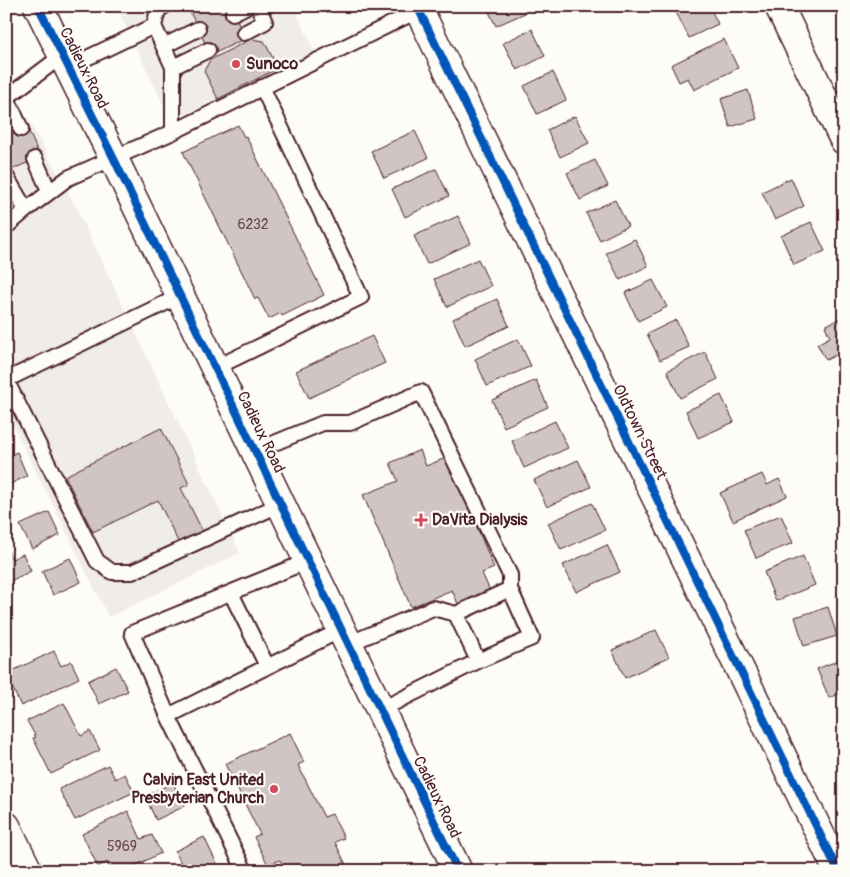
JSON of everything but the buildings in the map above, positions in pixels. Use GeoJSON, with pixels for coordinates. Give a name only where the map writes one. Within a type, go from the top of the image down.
{"type":"FeatureCollection","features":[{"type":"Feature","properties":{"kind":"street","name":"Cadieux Road"},"geometry":{"type":"LineString","coordinates":[[38,6],[114,159],[458,871]]}},
{"type":"Feature","properties":{"kind":"street"},"geometry":{"type":"LineString","coordinates":[[779,6],[844,140]]}},
{"type":"Feature","properties":{"kind":"street","name":"Oldtown Street"},"geometry":{"type":"LineString","coordinates":[[421,8],[838,871]]}},
{"type":"Feature","properties":{"kind":"street"},"geometry":{"type":"LineString","coordinates":[[6,826],[28,871]]}},
{"type":"Feature","properties":{"kind":"lane"},"geometry":{"type":"LineString","coordinates":[[234,13],[247,6]]}},
{"type":"Feature","properties":{"kind":"lane"},"geometry":{"type":"LineString","coordinates":[[244,33],[265,22],[258,6]]}},
{"type":"Feature","properties":{"kind":"lane"},"geometry":{"type":"LineString","coordinates":[[159,7],[154,26],[173,67],[173,132]]}},
{"type":"Feature","properties":{"kind":"lane"},"geometry":{"type":"LineString","coordinates":[[6,227],[49,191],[68,178],[173,132],[348,41],[421,8]]}},
{"type":"Feature","properties":{"kind":"lane"},"geometry":{"type":"LineString","coordinates":[[21,129],[7,98],[65,61],[154,26]]}},
{"type":"Feature","properties":{"kind":"lane"},"geometry":{"type":"LineString","coordinates":[[164,46],[198,29]]}},
{"type":"Feature","properties":{"kind":"lane"},"geometry":{"type":"LineString","coordinates":[[173,67],[208,50]]}},
{"type":"Feature","properties":{"kind":"lane"},"geometry":{"type":"LineString","coordinates":[[215,368],[362,297],[262,87]]}},
{"type":"Feature","properties":{"kind":"lane"},"geometry":{"type":"LineString","coordinates":[[34,159],[49,191]]}},
{"type":"Feature","properties":{"kind":"lane"},"geometry":{"type":"LineString","coordinates":[[6,176],[26,210]]}},
{"type":"Feature","properties":{"kind":"lane"},"geometry":{"type":"LineString","coordinates":[[180,296],[6,380],[97,561],[112,572],[132,572],[281,504]]}},
{"type":"Feature","properties":{"kind":"lane"},"geometry":{"type":"LineString","coordinates":[[255,451],[324,423],[350,423],[421,392],[510,575],[510,589],[532,638],[478,661],[380,710]]}},
{"type":"Feature","properties":{"kind":"lane"},"geometry":{"type":"LineString","coordinates":[[245,871],[168,716],[132,633],[308,561]]}},
{"type":"Feature","properties":{"kind":"lane"},"geometry":{"type":"LineString","coordinates":[[168,716],[267,666],[344,637],[433,608],[456,614],[510,589]]}},
{"type":"Feature","properties":{"kind":"lane"},"geometry":{"type":"LineString","coordinates":[[232,593],[267,666]]}},
{"type":"Feature","properties":{"kind":"lane"},"geometry":{"type":"LineString","coordinates":[[456,614],[478,661]]}},
{"type":"Feature","properties":{"kind":"shaded area"},"geometry":{"type":"Polygon","coordinates":[[[136,6],[293,6],[315,52],[171,121],[120,14],[136,6]]]}},
{"type":"Feature","properties":{"kind":"shaded area"},"geometry":{"type":"Polygon","coordinates":[[[6,79],[76,207],[240,553],[109,617],[6,412],[6,79]]]}},
{"type":"Feature","properties":{"kind":"cycle path"},"geometry":{"type":"LineString","coordinates":[[38,6],[114,159],[458,871]]}},
{"type":"Feature","properties":{"kind":"cycle path"},"geometry":{"type":"LineString","coordinates":[[417,6],[838,871]]}},
{"type":"Feature","properties":{"kind":"place","name":"Sunoco"},"geometry":{"type":"Point","coordinates":[236,64]}},
{"type":"Feature","properties":{"kind":"place","name":"DaVita Dialysis"},"geometry":{"type":"Point","coordinates":[421,520]}},
{"type":"Feature","properties":{"kind":"place","name":"Calvin East United Presbyterian Church"},"geometry":{"type":"Point","coordinates":[274,789]}}]}
